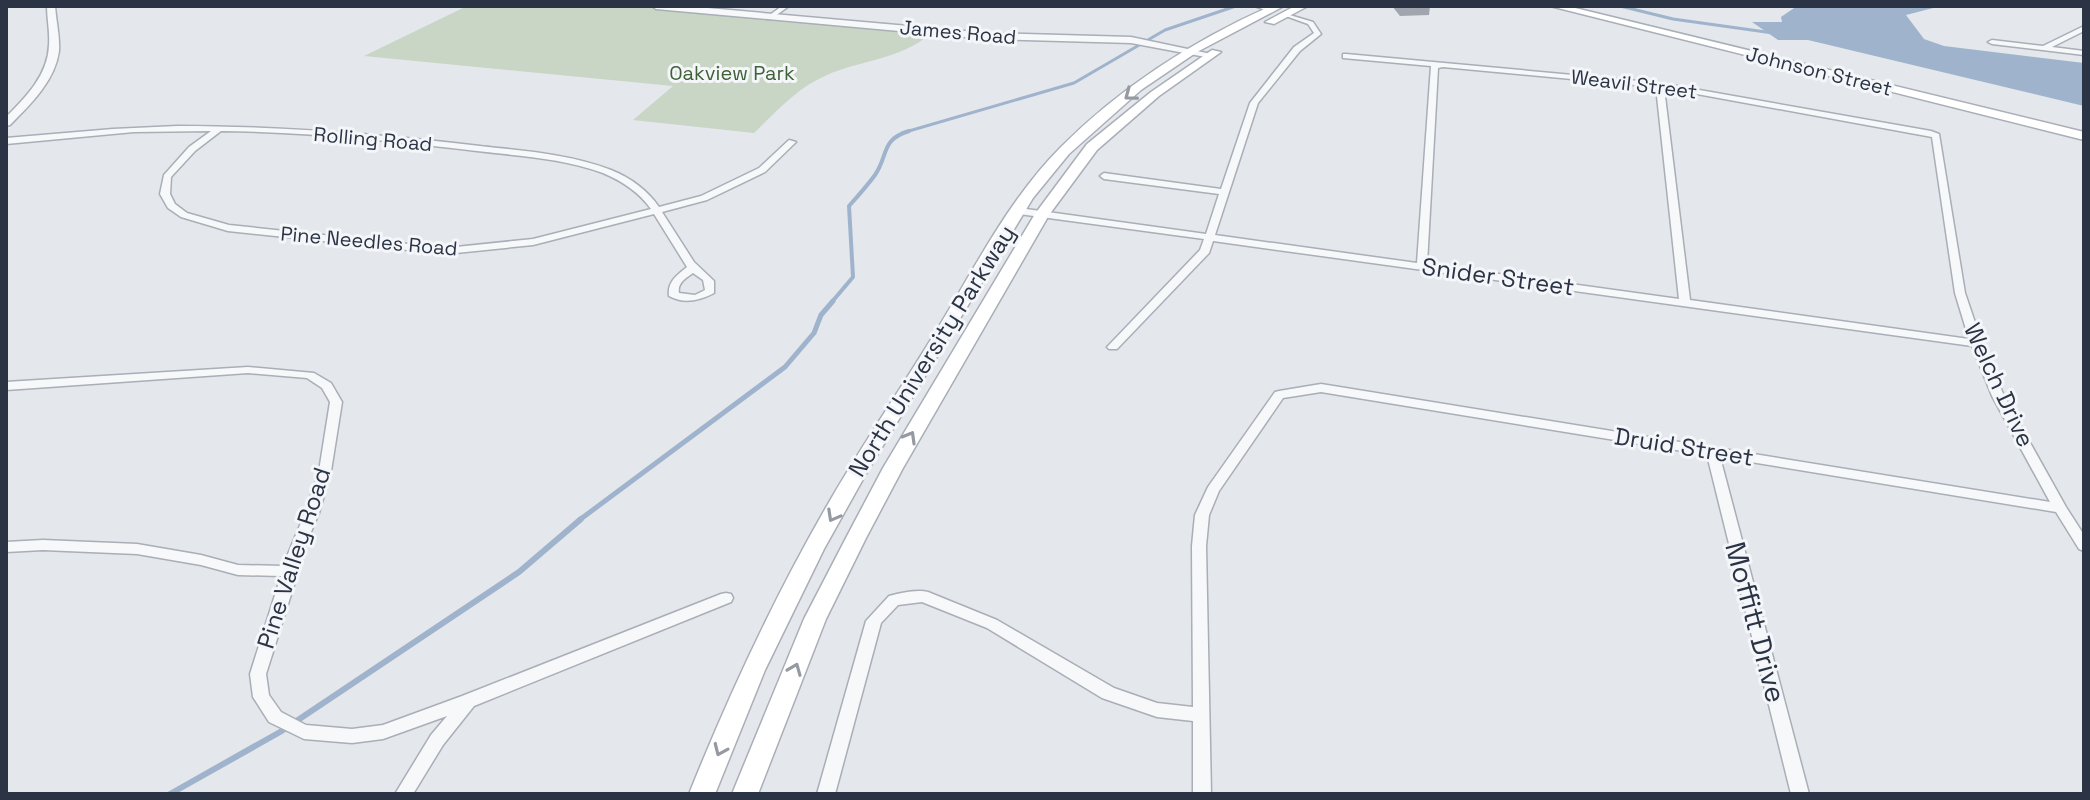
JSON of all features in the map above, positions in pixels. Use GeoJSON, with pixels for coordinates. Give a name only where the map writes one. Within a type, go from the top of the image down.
{"type":"FeatureCollection","features":[{"type":"Feature","properties":{"kind":"main road","name":"North University Parkway"},"geometry":{"type":"LineString","coordinates":[[702,794],[773,630],[856,474],[1048,169],[1087,129],[1153,78],[1195,51],[1278,10],[1303,6]]}},
{"type":"Feature","properties":{"kind":"main road","name":"Johnson Street"},"geometry":{"type":"LineString","coordinates":[[1555,6],[2084,136]]}},
{"type":"Feature","properties":{"kind":"main road","name":"Johnson Street"},"geometry":{"type":"LineString","coordinates":[[1584,6],[2084,128]]}},
{"type":"Feature","properties":{"kind":"main road","name":"North University Parkway"},"geometry":{"type":"LineString","coordinates":[[745,794],[815,619],[856,538],[893,468],[1042,214],[1092,147],[1155,94],[1278,10]]}},
{"type":"Feature","properties":{"kind":"street"},"geometry":{"type":"LineString","coordinates":[[6,123],[28,102],[48,71],[54,51],[51,6]]}},
{"type":"Feature","properties":{"kind":"street","name":"James Road"},"geometry":{"type":"LineString","coordinates":[[656,6],[995,37],[1131,40],[1211,55]]}},
{"type":"Feature","properties":{"kind":"street"},"geometry":{"type":"LineString","coordinates":[[769,18],[786,6]]}},
{"type":"Feature","properties":{"kind":"street"},"geometry":{"type":"LineString","coordinates":[[1113,347],[1205,251],[1257,97],[1276,79],[1297,49],[1318,34],[1311,23],[1258,6]]}},
{"type":"Feature","properties":{"kind":"street"},"geometry":{"type":"LineString","coordinates":[[2045,48],[2084,28]]}},
{"type":"Feature","properties":{"kind":"street"},"geometry":{"type":"LineString","coordinates":[[1992,42],[2084,53]]}},
{"type":"Feature","properties":{"kind":"street","name":"Weavil Street"},"geometry":{"type":"LineString","coordinates":[[1346,56],[1660,85],[1919,129]]}},
{"type":"Feature","properties":{"kind":"street"},"geometry":{"type":"LineString","coordinates":[[1422,266],[1434,67],[1445,65]]}},
{"type":"Feature","properties":{"kind":"street"},"geometry":{"type":"LineString","coordinates":[[1660,85],[1685,302]]}},
{"type":"Feature","properties":{"kind":"street","name":"Rolling Road"},"geometry":{"type":"LineString","coordinates":[[6,141],[124,129],[218,129],[397,141],[587,164],[617,175],[650,201],[693,268]]}},
{"type":"Feature","properties":{"kind":"street","name":"Pine Needles Road"},"geometry":{"type":"LineString","coordinates":[[218,129],[176,164],[167,177],[165,194],[171,206],[184,215],[228,228],[446,251],[533,242],[704,198],[762,170],[792,142]]}},
{"type":"Feature","properties":{"kind":"street","name":"Welch Drive"},"geometry":{"type":"LineString","coordinates":[[1919,129],[1936,136],[1960,293],[1976,343],[1998,396],[2084,546]]}},
{"type":"Feature","properties":{"kind":"street"},"geometry":{"type":"LineString","coordinates":[[1104,176],[1224,192]]}},
{"type":"Feature","properties":{"kind":"street","name":"Snider Street"},"geometry":{"type":"LineString","coordinates":[[1019,211],[1976,343]]}},
{"type":"Feature","properties":{"kind":"street","name":"Pine Valley Road"},"geometry":{"type":"LineString","coordinates":[[6,386],[248,370],[310,375],[327,386],[336,402],[334,425],[312,513],[290,571],[258,674],[261,697],[275,717],[304,732],[352,736],[383,732],[726,598]]}},
{"type":"Feature","properties":{"kind":"street","name":"Druid Street"},"geometry":{"type":"LineString","coordinates":[[1201,715],[1199,546],[1202,515],[1213,490],[1279,395],[1307,388],[2060,508]]}},
{"type":"Feature","properties":{"kind":"street","name":"Moffitt Drive"},"geometry":{"type":"LineString","coordinates":[[1712,451],[1800,794]]}},
{"type":"Feature","properties":{"kind":"street"},"geometry":{"type":"LineString","coordinates":[[6,547],[43,545],[137,549],[238,570],[290,571]]}},
{"type":"Feature","properties":{"kind":"street"},"geometry":{"type":"LineString","coordinates":[[826,794],[874,621],[894,600],[923,596],[992,624],[1108,693],[1157,710],[1201,715],[1202,794]]}},
{"type":"Feature","properties":{"kind":"street"},"geometry":{"type":"LineString","coordinates":[[404,794],[437,740],[468,701]]}},
{"type":"Feature","properties":{"kind":"green space","name":"Oakview Park"},"geometry":{"type":"Polygon","coordinates":[[[467,6],[641,6],[930,34],[907,49],[816,80],[788,100],[754,133],[633,120],[673,86],[364,56],[467,6]]]}},
{"type":"Feature","properties":{"kind":"water"},"geometry":{"type":"Polygon","coordinates":[[[1797,6],[1941,6],[1906,15],[1924,39],[1944,46],[2084,63],[2084,106],[1808,40],[1778,40],[1752,22],[1782,22],[1781,17],[1797,6]]]}},
{"type":"Feature","properties":{"kind":"waterway"},"geometry":{"type":"LineString","coordinates":[[902,133],[1074,83],[1165,30],[1236,6]]}},
{"type":"Feature","properties":{"kind":"waterway"},"geometry":{"type":"LineString","coordinates":[[1620,6],[1673,19],[1773,33]]}},
{"type":"Feature","properties":{"kind":"waterway"},"geometry":{"type":"LineString","coordinates":[[831,303],[853,277],[849,206],[875,175],[889,144],[909,131]]}},
{"type":"Feature","properties":{"kind":"waterway"},"geometry":{"type":"LineString","coordinates":[[578,521],[785,367],[814,333],[821,315],[833,301]]}},
{"type":"Feature","properties":{"kind":"waterway"},"geometry":{"type":"LineString","coordinates":[[170,794],[280,732],[519,572],[581,519]]}}]}
